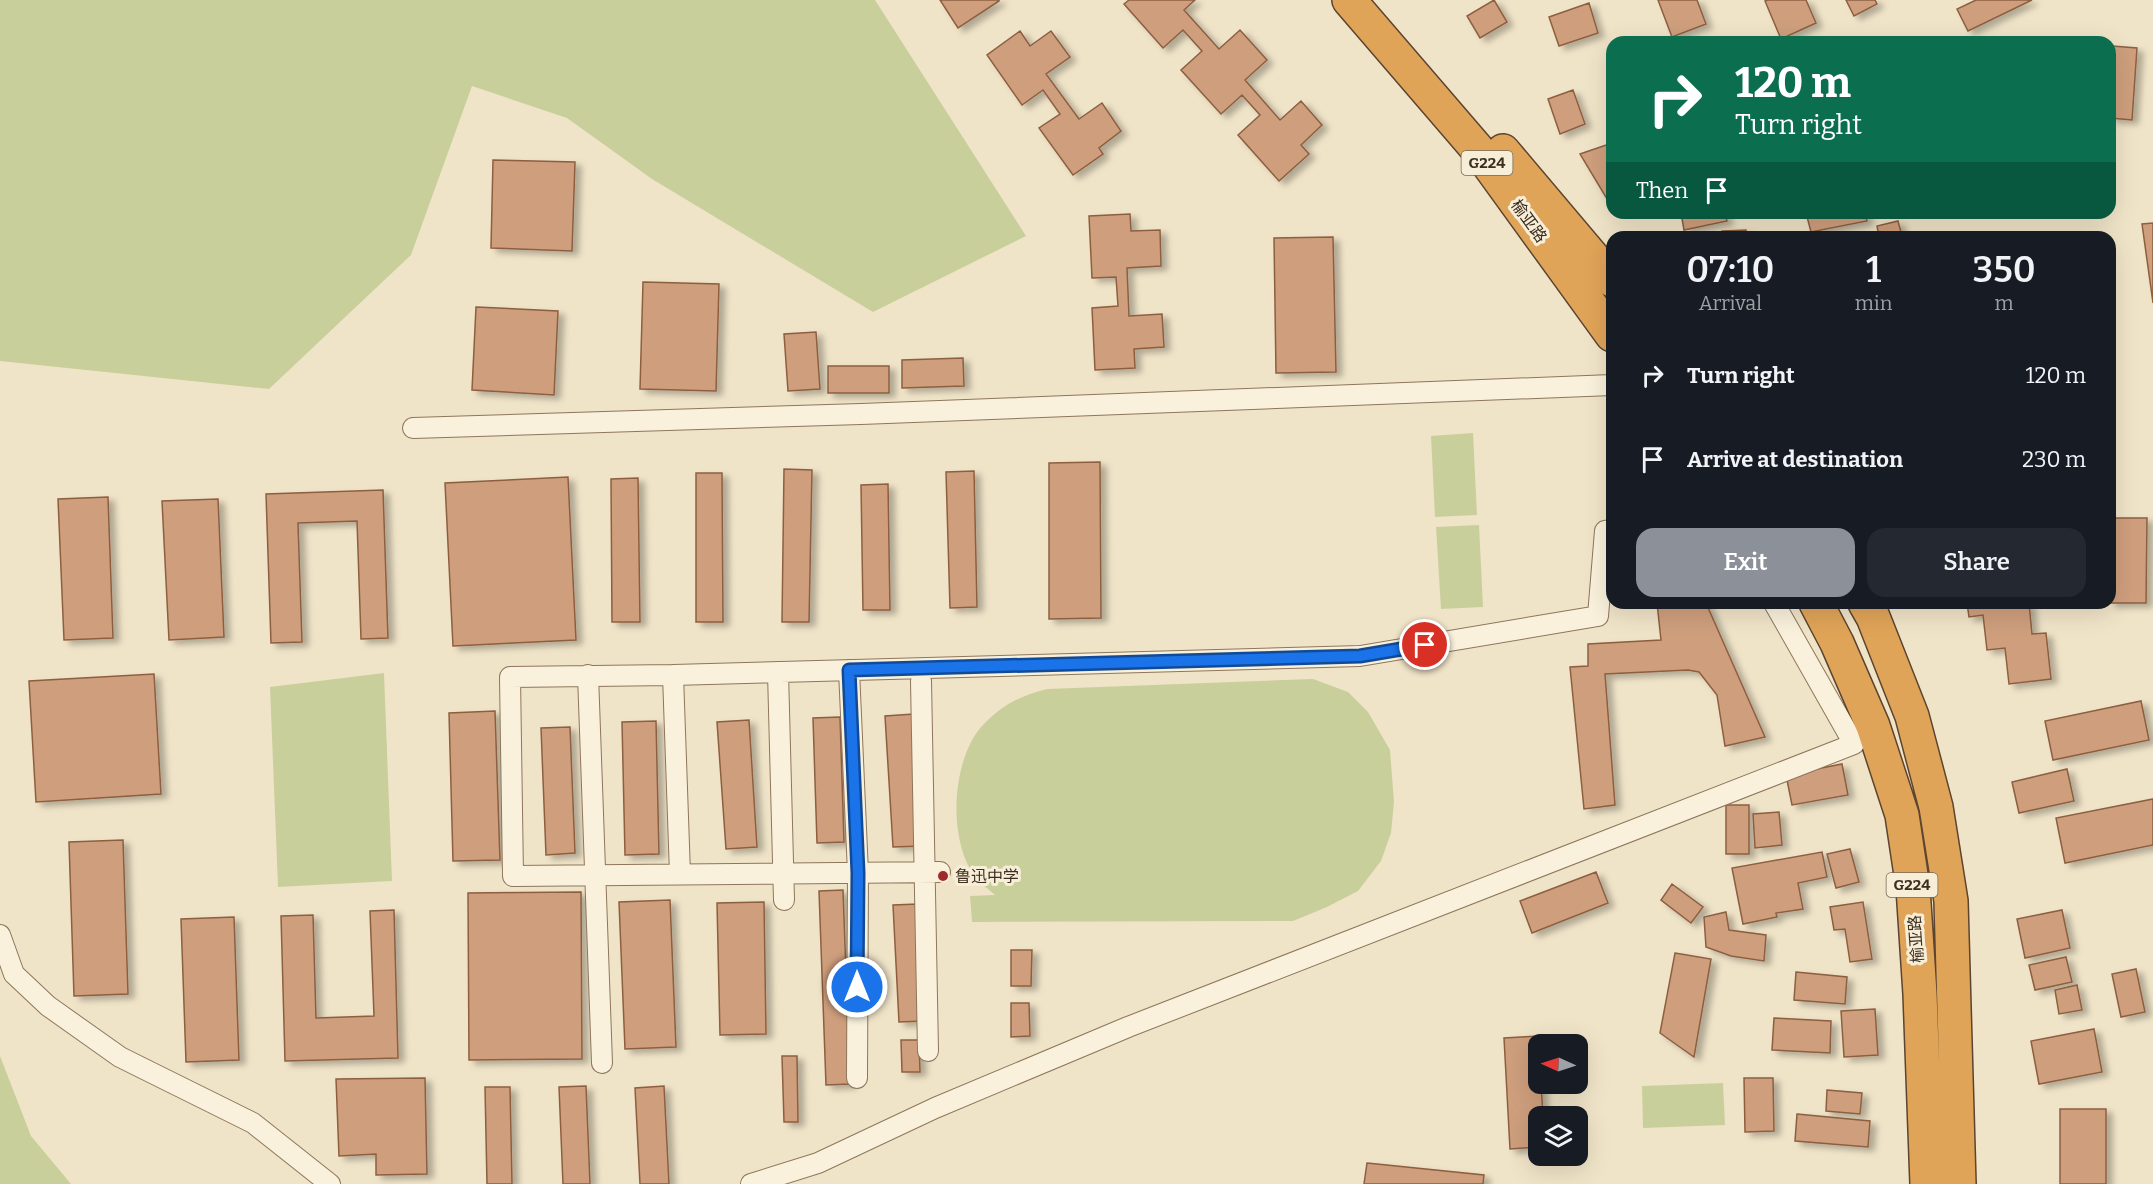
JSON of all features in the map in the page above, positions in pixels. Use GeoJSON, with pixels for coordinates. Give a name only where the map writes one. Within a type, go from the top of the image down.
{"type":"FeatureCollection","features":[{"type":"Feature","properties":{"kind":"highway","name":"榆亚路"},"geometry":{"type":"LineString","coordinates":[[1349,0],[1478,150],[1606,327]]}},
{"type":"Feature","properties":{"kind":"highway","name":"榆亚路"},"geometry":{"type":"LineString","coordinates":[[1374,0],[1606,273]]}},
{"type":"Feature","properties":{"kind":"highway","name":"榆亚路"},"geometry":{"type":"LineString","coordinates":[[1819,609],[1837,643],[1873,726],[1902,815],[1913,888],[1920,994],[1927,1184]]}},
{"type":"Feature","properties":{"kind":"highway","name":"G224"},"geometry":{"type":"LineString","coordinates":[[1868,609],[1912,716],[1936,807],[1951,901],[1959,1184]]}},
{"type":"Feature","properties":{"kind":"street"},"geometry":{"type":"LineString","coordinates":[[413,428],[837,415],[1606,385]]}},
{"type":"Feature","properties":{"kind":"street"},"geometry":{"type":"LineString","coordinates":[[932,872],[513,876],[510,676],[673,675],[1360,656],[1598,616],[1606,531]]}},
{"type":"Feature","properties":{"kind":"street"},"geometry":{"type":"LineString","coordinates":[[751,1184],[818,1163],[935,1108],[1128,1027],[1854,744],[1777,609]]}},
{"type":"Feature","properties":{"kind":"street"},"geometry":{"type":"LineString","coordinates":[[849,670],[858,873],[857,1078]]}},
{"type":"Feature","properties":{"kind":"street"},"geometry":{"type":"LineString","coordinates":[[778,672],[784,900]]}},
{"type":"Feature","properties":{"kind":"street"},"geometry":{"type":"LineString","coordinates":[[588,675],[602,1063]]}},
{"type":"Feature","properties":{"kind":"street"},"geometry":{"type":"LineString","coordinates":[[673,675],[680,874]]}},
{"type":"Feature","properties":{"kind":"street"},"geometry":{"type":"LineString","coordinates":[[921,681],[932,872],[928,1051]]}},
{"type":"Feature","properties":{"kind":"street"},"geometry":{"type":"LineString","coordinates":[[0,935],[14,974],[48,1006],[120,1057],[253,1122],[330,1184]]}},
{"type":"Feature","properties":{"kind":"green space"},"geometry":{"type":"Polygon","coordinates":[[[0,0],[875,0],[1026,236],[873,312],[652,179],[567,118],[472,86],[411,255],[269,389],[0,361],[0,0]]]}},
{"type":"Feature","properties":{"kind":"green space"},"geometry":{"type":"Polygon","coordinates":[[[1473,433],[1477,515],[1435,517],[1431,436],[1473,433]]]}},
{"type":"Feature","properties":{"kind":"green space"},"geometry":{"type":"Polygon","coordinates":[[[1479,525],[1483,607],[1441,609],[1436,527],[1479,525]]]}},
{"type":"Feature","properties":{"kind":"green space"},"geometry":{"type":"Polygon","coordinates":[[[384,673],[392,881],[278,887],[270,687],[384,673]]]}},
{"type":"Feature","properties":{"kind":"green space"},"geometry":{"type":"Polygon","coordinates":[[[1313,679],[1348,692],[1368,712],[1390,750],[1394,802],[1391,833],[1381,861],[1358,891],[1293,921],[972,922],[970,896],[995,895],[978,880],[968,864],[961,845],[957,824],[959,778],[973,739],[984,724],[1005,706],[1029,694],[1047,689],[1313,679]]]}},
{"type":"Feature","properties":{"kind":"green space"},"geometry":{"type":"Polygon","coordinates":[[[0,1056],[31,1136],[71,1184],[0,1184],[0,1056]]]}},
{"type":"Feature","properties":{"kind":"green space"},"geometry":{"type":"Polygon","coordinates":[[[1723,1083],[1725,1125],[1643,1128],[1642,1086],[1723,1083]]]}},
{"type":"Feature","properties":{"kind":"building"},"geometry":{"type":"Polygon","coordinates":[[[940,0],[999,0],[999,1],[958,28],[940,0]]]}},
{"type":"Feature","properties":{"kind":"building"},"geometry":{"type":"Polygon","coordinates":[[[1129,0],[1195,0],[1184,10],[1219,49],[1240,30],[1267,60],[1245,80],[1280,120],[1301,101],[1322,125],[1301,145],[1309,154],[1279,181],[1238,135],[1260,115],[1242,95],[1221,114],[1181,70],[1202,51],[1183,30],[1163,48],[1124,4],[1129,0]]]}},
{"type":"Feature","properties":{"kind":"building"},"geometry":{"type":"Polygon","coordinates":[[[1494,0],[1507,22],[1480,38],[1467,16],[1494,0]]]}},
{"type":"Feature","properties":{"kind":"building"},"geometry":{"type":"Polygon","coordinates":[[[1658,0],[1697,0],[1706,24],[1672,36],[1658,0]]]}},
{"type":"Feature","properties":{"kind":"building"},"geometry":{"type":"Polygon","coordinates":[[[1806,0],[1816,23],[1788,36],[1780,36],[1765,1],[1806,0]]]}},
{"type":"Feature","properties":{"kind":"building"},"geometry":{"type":"Polygon","coordinates":[[[1846,0],[1875,0],[1877,4],[1854,16],[1846,0]]]}},
{"type":"Feature","properties":{"kind":"building"},"geometry":{"type":"Polygon","coordinates":[[[1976,0],[2032,0],[1968,31],[1957,9],[1976,0]]]}},
{"type":"Feature","properties":{"kind":"building"},"geometry":{"type":"Polygon","coordinates":[[[1589,3],[1598,33],[1559,46],[1549,17],[1589,3]]]}},
{"type":"Feature","properties":{"kind":"building"},"geometry":{"type":"Polygon","coordinates":[[[1020,31],[1030,46],[1051,31],[1070,57],[1046,74],[1079,119],[1102,103],[1121,131],[1099,148],[1103,154],[1073,175],[1039,128],[1060,114],[1043,90],[1022,105],[987,55],[1020,31]]]}},
{"type":"Feature","properties":{"kind":"building"},"geometry":{"type":"Polygon","coordinates":[[[2116,46],[2137,48],[2132,120],[2116,119],[2116,46]]]}},
{"type":"Feature","properties":{"kind":"building"},"geometry":{"type":"Polygon","coordinates":[[[1573,90],[1585,124],[1560,134],[1548,99],[1573,90]]]}},
{"type":"Feature","properties":{"kind":"building"},"geometry":{"type":"Polygon","coordinates":[[[1606,145],[1606,197],[1580,154],[1606,145]]]}},
{"type":"Feature","properties":{"kind":"building"},"geometry":{"type":"Polygon","coordinates":[[[493,160],[575,162],[572,251],[491,248],[493,160]]]}},
{"type":"Feature","properties":{"kind":"building"},"geometry":{"type":"Polygon","coordinates":[[[1130,214],[1131,231],[1160,230],[1161,266],[1127,268],[1129,316],[1162,314],[1164,347],[1134,349],[1135,368],[1095,370],[1092,308],[1118,306],[1116,277],[1092,278],[1089,216],[1130,214]]]}},
{"type":"Feature","properties":{"kind":"building"},"geometry":{"type":"Polygon","coordinates":[[[1682,219],[1726,219],[1727,221],[1684,230],[1682,219]]]}},
{"type":"Feature","properties":{"kind":"building"},"geometry":{"type":"Polygon","coordinates":[[[1808,219],[1866,219],[1867,221],[1816,231],[1811,231],[1808,219]]]}},
{"type":"Feature","properties":{"kind":"building"},"geometry":{"type":"Polygon","coordinates":[[[1898,221],[1901,231],[1878,231],[1877,226],[1898,221]]]}},
{"type":"Feature","properties":{"kind":"building"},"geometry":{"type":"Polygon","coordinates":[[[2153,223],[2153,303],[2142,224],[2153,223]]]}},
{"type":"Feature","properties":{"kind":"building"},"geometry":{"type":"Polygon","coordinates":[[[1333,237],[1336,372],[1276,373],[1274,238],[1333,237]]]}},
{"type":"Feature","properties":{"kind":"building"},"geometry":{"type":"Polygon","coordinates":[[[643,282],[719,284],[716,391],[640,389],[643,282]]]}},
{"type":"Feature","properties":{"kind":"building"},"geometry":{"type":"Polygon","coordinates":[[[476,307],[558,311],[554,395],[472,390],[476,307]]]}},
{"type":"Feature","properties":{"kind":"building"},"geometry":{"type":"Polygon","coordinates":[[[816,332],[820,389],[788,391],[784,334],[816,332]]]}},
{"type":"Feature","properties":{"kind":"building"},"geometry":{"type":"Polygon","coordinates":[[[963,358],[964,386],[902,388],[902,360],[963,358]]]}},
{"type":"Feature","properties":{"kind":"building"},"geometry":{"type":"Polygon","coordinates":[[[828,366],[889,366],[889,393],[828,393],[828,366]]]}},
{"type":"Feature","properties":{"kind":"building"},"geometry":{"type":"Polygon","coordinates":[[[1100,462],[1101,618],[1049,619],[1049,463],[1100,462]]]}},
{"type":"Feature","properties":{"kind":"building"},"geometry":{"type":"Polygon","coordinates":[[[784,469],[812,470],[809,622],[782,622],[784,469]]]}},
{"type":"Feature","properties":{"kind":"building"},"geometry":{"type":"Polygon","coordinates":[[[974,471],[977,607],[950,608],[946,472],[974,471]]]}},
{"type":"Feature","properties":{"kind":"building"},"geometry":{"type":"Polygon","coordinates":[[[696,473],[722,473],[723,622],[696,622],[696,473]]]}},
{"type":"Feature","properties":{"kind":"building"},"geometry":{"type":"Polygon","coordinates":[[[568,477],[576,640],[453,646],[445,483],[568,477]]]}},
{"type":"Feature","properties":{"kind":"building"},"geometry":{"type":"Polygon","coordinates":[[[638,478],[640,622],[612,622],[611,479],[638,478]]]}},
{"type":"Feature","properties":{"kind":"building"},"geometry":{"type":"Polygon","coordinates":[[[888,484],[890,610],[863,610],[861,485],[888,484]]]}},
{"type":"Feature","properties":{"kind":"building"},"geometry":{"type":"Polygon","coordinates":[[[383,490],[388,638],[361,639],[357,521],[298,523],[302,642],[271,643],[266,494],[383,490]]]}},
{"type":"Feature","properties":{"kind":"building"},"geometry":{"type":"Polygon","coordinates":[[[108,497],[113,638],[64,640],[58,499],[108,497]]]}},
{"type":"Feature","properties":{"kind":"building"},"geometry":{"type":"Polygon","coordinates":[[[218,499],[224,637],[169,640],[162,501],[218,499]]]}},
{"type":"Feature","properties":{"kind":"building"},"geometry":{"type":"Polygon","coordinates":[[[2116,518],[2147,518],[2146,603],[2116,603],[2116,518]]]}},
{"type":"Feature","properties":{"kind":"building"},"geometry":{"type":"Polygon","coordinates":[[[1658,609],[1709,609],[1765,737],[1725,746],[1717,695],[1699,672],[1688,670],[1605,674],[1615,805],[1584,809],[1570,667],[1588,666],[1588,644],[1661,640],[1658,609]]]}},
{"type":"Feature","properties":{"kind":"building"},"geometry":{"type":"Polygon","coordinates":[[[1968,609],[2030,609],[2032,634],[2046,633],[2051,679],[2009,684],[2005,648],[1987,650],[1983,615],[1969,617],[1968,609]]]}},
{"type":"Feature","properties":{"kind":"building"},"geometry":{"type":"Polygon","coordinates":[[[154,674],[161,794],[36,802],[29,681],[154,674]]]}},
{"type":"Feature","properties":{"kind":"building"},"geometry":{"type":"Polygon","coordinates":[[[2141,701],[2149,740],[2053,760],[2045,721],[2141,701]]]}},
{"type":"Feature","properties":{"kind":"building"},"geometry":{"type":"Polygon","coordinates":[[[495,711],[500,860],[453,861],[449,713],[495,711]]]}},
{"type":"Feature","properties":{"kind":"building"},"geometry":{"type":"Polygon","coordinates":[[[914,714],[922,846],[893,847],[885,716],[914,714]]]}},
{"type":"Feature","properties":{"kind":"building"},"geometry":{"type":"Polygon","coordinates":[[[840,717],[844,842],[817,843],[813,718],[840,717]]]}},
{"type":"Feature","properties":{"kind":"building"},"geometry":{"type":"Polygon","coordinates":[[[749,720],[757,847],[726,849],[717,722],[749,720]]]}},
{"type":"Feature","properties":{"kind":"building"},"geometry":{"type":"Polygon","coordinates":[[[656,721],[659,854],[625,855],[622,722],[656,721]]]}},
{"type":"Feature","properties":{"kind":"building"},"geometry":{"type":"Polygon","coordinates":[[[570,727],[575,853],[546,855],[541,728],[570,727]]]}},
{"type":"Feature","properties":{"kind":"building"},"geometry":{"type":"Polygon","coordinates":[[[1842,764],[1848,795],[1792,805],[1786,775],[1842,764]]]}},
{"type":"Feature","properties":{"kind":"building"},"geometry":{"type":"Polygon","coordinates":[[[2067,769],[2074,801],[2019,813],[2012,782],[2067,769]]]}},
{"type":"Feature","properties":{"kind":"building"},"geometry":{"type":"Polygon","coordinates":[[[2153,799],[2153,845],[2065,863],[2056,818],[2153,799]]]}},
{"type":"Feature","properties":{"kind":"building"},"geometry":{"type":"Polygon","coordinates":[[[1726,805],[1749,805],[1749,854],[1726,854],[1726,805]]]}},
{"type":"Feature","properties":{"kind":"building"},"geometry":{"type":"Polygon","coordinates":[[[1779,812],[1782,845],[1755,848],[1753,814],[1779,812]]]}},
{"type":"Feature","properties":{"kind":"building"},"geometry":{"type":"Polygon","coordinates":[[[123,840],[128,994],[74,996],[69,842],[123,840]]]}},
{"type":"Feature","properties":{"kind":"building"},"geometry":{"type":"Polygon","coordinates":[[[1850,849],[1859,882],[1836,888],[1827,854],[1850,849]]]}},
{"type":"Feature","properties":{"kind":"building"},"geometry":{"type":"Polygon","coordinates":[[[1822,852],[1827,877],[1798,883],[1803,909],[1776,913],[1777,917],[1743,924],[1732,868],[1822,852]]]}},
{"type":"Feature","properties":{"kind":"building"},"geometry":{"type":"Polygon","coordinates":[[[1596,872],[1608,903],[1532,933],[1520,901],[1596,872]]]}},
{"type":"Feature","properties":{"kind":"building"},"geometry":{"type":"Polygon","coordinates":[[[1672,884],[1703,907],[1691,923],[1661,900],[1672,884]]]}},
{"type":"Feature","properties":{"kind":"building"},"geometry":{"type":"Polygon","coordinates":[[[843,890],[850,1084],[826,1085],[819,891],[843,890]]]}},
{"type":"Feature","properties":{"kind":"building"},"geometry":{"type":"Polygon","coordinates":[[[581,892],[582,1059],[469,1060],[468,893],[581,892]]]}},
{"type":"Feature","properties":{"kind":"building"},"geometry":{"type":"Polygon","coordinates":[[[670,900],[676,1047],[625,1049],[619,902],[670,900]]]}},
{"type":"Feature","properties":{"kind":"building"},"geometry":{"type":"Polygon","coordinates":[[[764,902],[766,1034],[720,1035],[717,903],[764,902]]]}},
{"type":"Feature","properties":{"kind":"building"},"geometry":{"type":"Polygon","coordinates":[[[1863,902],[1872,959],[1850,962],[1845,929],[1834,930],[1830,907],[1863,902]]]}},
{"type":"Feature","properties":{"kind":"building"},"geometry":{"type":"Polygon","coordinates":[[[918,904],[923,1021],[899,1022],[893,905],[918,904]]]}},
{"type":"Feature","properties":{"kind":"building"},"geometry":{"type":"Polygon","coordinates":[[[394,910],[398,1058],[285,1061],[281,916],[313,915],[316,1018],[374,1016],[370,911],[394,910]]]}},
{"type":"Feature","properties":{"kind":"building"},"geometry":{"type":"Polygon","coordinates":[[[2062,910],[2070,948],[2025,958],[2017,919],[2062,910]]]}},
{"type":"Feature","properties":{"kind":"building"},"geometry":{"type":"Polygon","coordinates":[[[1726,912],[1729,930],[1766,935],[1764,961],[1731,956],[1706,947],[1704,917],[1726,912]]]}},
{"type":"Feature","properties":{"kind":"building"},"geometry":{"type":"Polygon","coordinates":[[[234,917],[239,1060],[186,1062],[181,919],[234,917]]]}},
{"type":"Feature","properties":{"kind":"building"},"geometry":{"type":"Polygon","coordinates":[[[1011,950],[1032,950],[1031,986],[1011,986],[1011,950]]]}},
{"type":"Feature","properties":{"kind":"building"},"geometry":{"type":"Polygon","coordinates":[[[1675,953],[1711,959],[1694,1057],[1660,1033],[1675,953]]]}},
{"type":"Feature","properties":{"kind":"building"},"geometry":{"type":"Polygon","coordinates":[[[2066,957],[2072,982],[2035,990],[2029,965],[2066,957]]]}},
{"type":"Feature","properties":{"kind":"building"},"geometry":{"type":"Polygon","coordinates":[[[2136,969],[2145,1012],[2121,1017],[2112,974],[2136,969]]]}},
{"type":"Feature","properties":{"kind":"building"},"geometry":{"type":"Polygon","coordinates":[[[1796,972],[1847,977],[1845,1004],[1794,1000],[1796,972]]]}},
{"type":"Feature","properties":{"kind":"building"},"geometry":{"type":"Polygon","coordinates":[[[2077,985],[2082,1010],[2059,1014],[2055,990],[2077,985]]]}},
{"type":"Feature","properties":{"kind":"building"},"geometry":{"type":"Polygon","coordinates":[[[1011,1003],[1029,1003],[1030,1036],[1011,1037],[1011,1003]]]}},
{"type":"Feature","properties":{"kind":"building"},"geometry":{"type":"Polygon","coordinates":[[[1875,1009],[1878,1055],[1844,1057],[1841,1011],[1875,1009]]]}},
{"type":"Feature","properties":{"kind":"building"},"geometry":{"type":"Polygon","coordinates":[[[1774,1018],[1831,1021],[1830,1053],[1772,1050],[1774,1018]]]}},
{"type":"Feature","properties":{"kind":"building"},"geometry":{"type":"Polygon","coordinates":[[[2094,1029],[2102,1072],[2039,1084],[2031,1041],[2094,1029]]]}},
{"type":"Feature","properties":{"kind":"building"},"geometry":{"type":"Polygon","coordinates":[[[1528,1037],[1528,1094],[1542,1094],[1542,1106],[1528,1106],[1528,1148],[1510,1149],[1504,1038],[1528,1037]]]}},
{"type":"Feature","properties":{"kind":"building"},"geometry":{"type":"Polygon","coordinates":[[[901,1040],[919,1040],[920,1072],[902,1072],[901,1040]]]}},
{"type":"Feature","properties":{"kind":"building"},"geometry":{"type":"Polygon","coordinates":[[[782,1056],[797,1056],[798,1122],[784,1122],[782,1056]]]}},
{"type":"Feature","properties":{"kind":"building"},"geometry":{"type":"Polygon","coordinates":[[[425,1078],[427,1174],[376,1175],[376,1154],[339,1156],[336,1079],[425,1078]]]}},
{"type":"Feature","properties":{"kind":"building"},"geometry":{"type":"Polygon","coordinates":[[[1744,1078],[1773,1078],[1774,1131],[1745,1132],[1744,1078]]]}},
{"type":"Feature","properties":{"kind":"building"},"geometry":{"type":"Polygon","coordinates":[[[586,1086],[590,1184],[563,1184],[559,1087],[586,1086]]]}},
{"type":"Feature","properties":{"kind":"building"},"geometry":{"type":"Polygon","coordinates":[[[664,1086],[669,1184],[640,1184],[635,1088],[664,1086]]]}},
{"type":"Feature","properties":{"kind":"building"},"geometry":{"type":"Polygon","coordinates":[[[485,1087],[510,1087],[512,1184],[487,1184],[485,1087]]]}},
{"type":"Feature","properties":{"kind":"building"},"geometry":{"type":"Polygon","coordinates":[[[1827,1090],[1862,1093],[1860,1114],[1826,1111],[1827,1090]]]}},
{"type":"Feature","properties":{"kind":"building"},"geometry":{"type":"Polygon","coordinates":[[[2060,1109],[2106,1109],[2106,1184],[2060,1184],[2060,1109]]]}},
{"type":"Feature","properties":{"kind":"building"},"geometry":{"type":"Polygon","coordinates":[[[1797,1114],[1870,1121],[1868,1147],[1795,1141],[1797,1114]]]}},
{"type":"Feature","properties":{"kind":"building"},"geometry":{"type":"Polygon","coordinates":[[[1367,1163],[1484,1175],[1483,1184],[1364,1184],[1367,1163]]]}},
{"type":"Feature","properties":{"kind":"place","name":"鲁迅中学"},"geometry":{"type":"Point","coordinates":[943,876]}},
{"type":"Feature","properties":{"kind":"route"},"geometry":{"type":"LineString","coordinates":[[857,987],[858,873],[849,670],[1360,656],[1425,645]]}}]}
